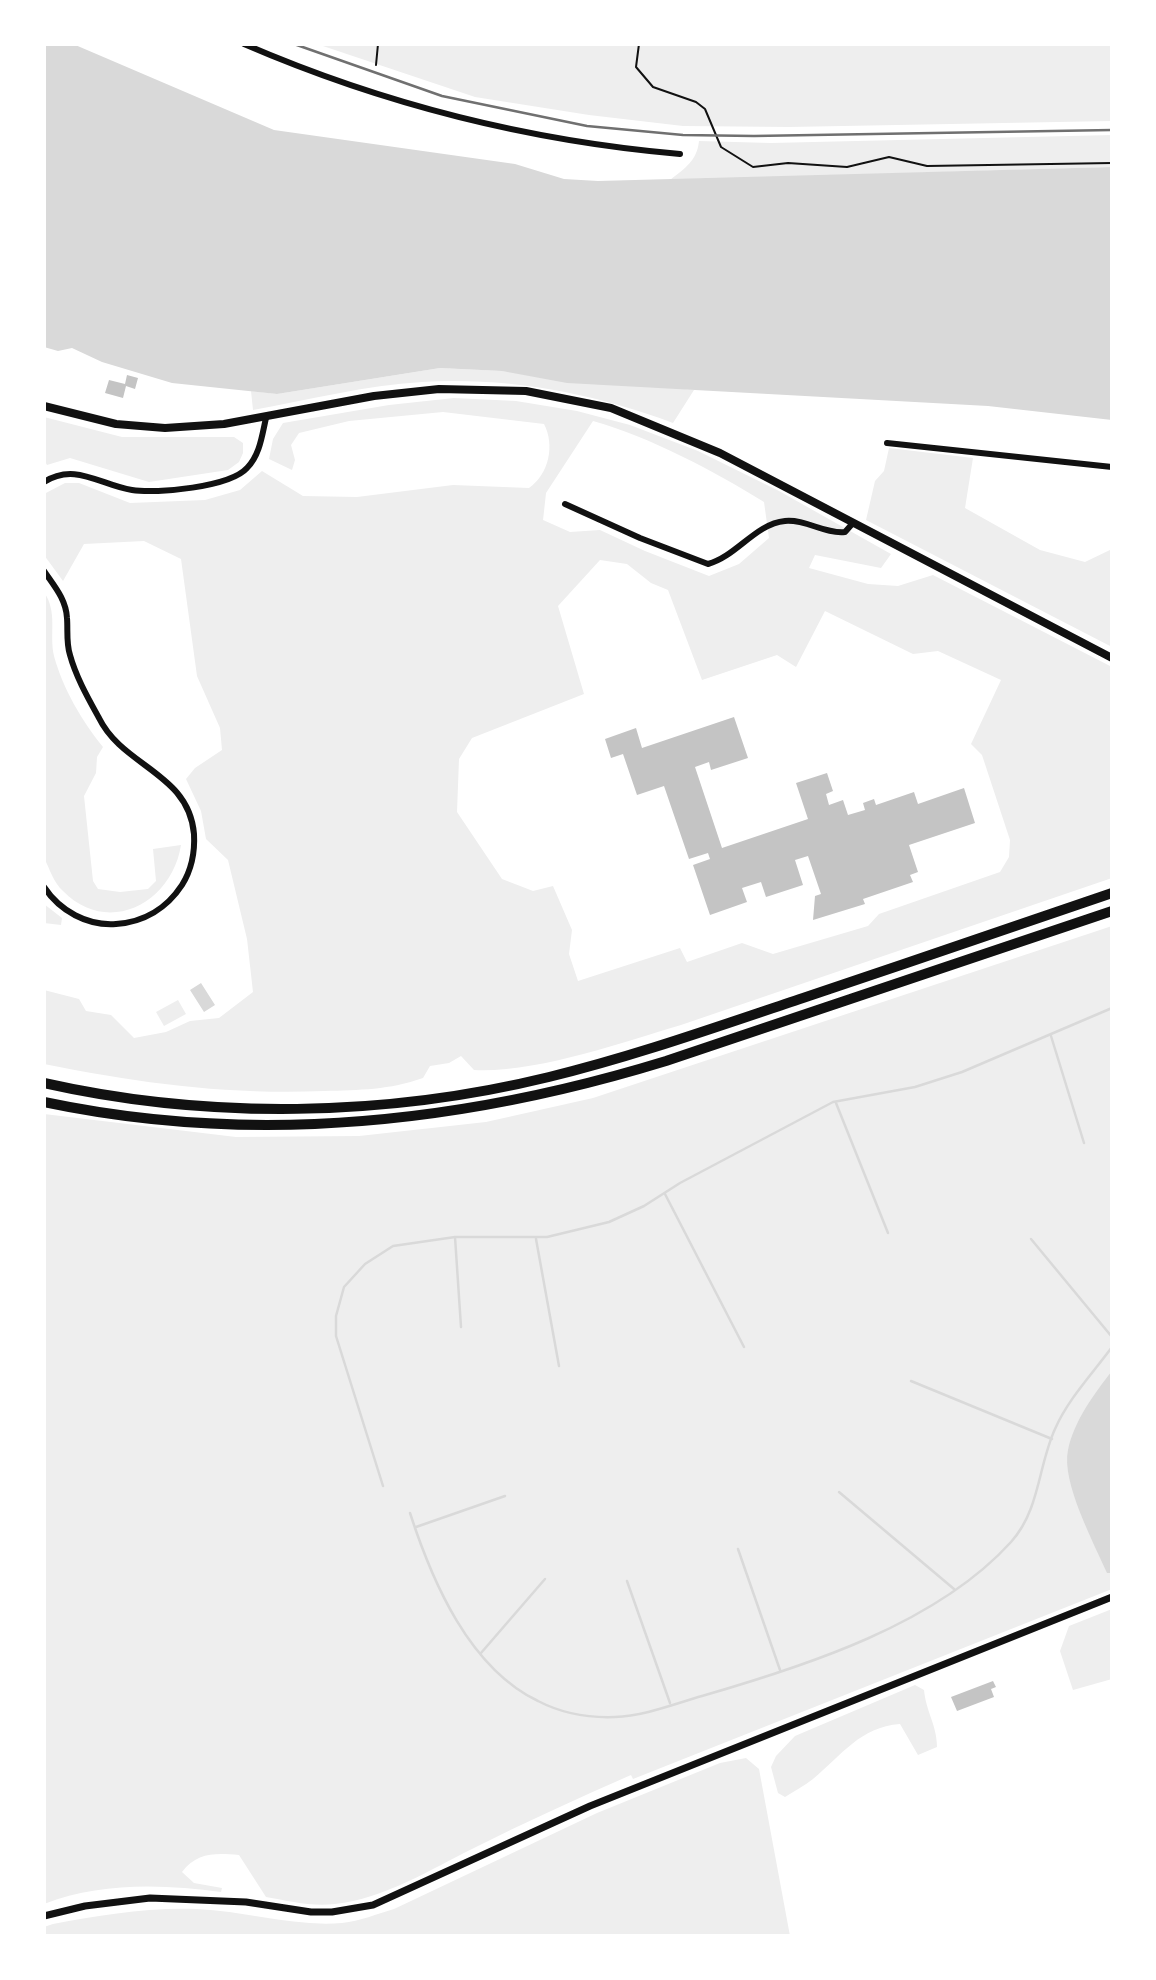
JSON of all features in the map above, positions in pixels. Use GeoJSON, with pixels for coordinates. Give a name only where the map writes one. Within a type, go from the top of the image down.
{"type":"FeatureCollection","features":[{"type":"Feature","properties":{"kind":"highway"},"geometry":{"type":"LineString","coordinates":[[44,1083],[152,1101],[249,1108],[377,1104],[485,1091],[559,1075],[652,1048],[1112,893]]}},
{"type":"Feature","properties":{"kind":"highway"},"geometry":{"type":"LineString","coordinates":[[44,1102],[136,1116],[264,1125],[414,1117],[499,1105],[604,1080],[666,1061],[1112,911]]}},
{"type":"Feature","properties":{"kind":"main road"},"geometry":{"type":"LineString","coordinates":[[44,406],[97,420],[147,427],[213,425],[266,418],[396,392],[461,388],[526,391],[611,408],[720,453],[1112,658]]}},
{"type":"Feature","properties":{"kind":"street"},"geometry":{"type":"LineString","coordinates":[[244,44],[346,84],[439,112],[564,140],[680,153]]}},
{"type":"Feature","properties":{"kind":"street"},"geometry":{"type":"LineString","coordinates":[[44,482],[58,475],[79,473],[123,488],[143,491],[228,480],[247,469],[254,459],[266,418]]}},
{"type":"Feature","properties":{"kind":"street"},"geometry":{"type":"LineString","coordinates":[[887,443],[1112,467]]}},
{"type":"Feature","properties":{"kind":"street"},"geometry":{"type":"LineString","coordinates":[[565,503],[640,538],[708,564],[731,555],[762,528],[774,523],[794,521],[835,533],[845,532],[853,523]]}},
{"type":"Feature","properties":{"kind":"street"},"geometry":{"type":"LineString","coordinates":[[44,571],[66,608],[70,657],[100,722],[128,753],[175,787],[190,815],[194,839],[193,862],[179,890],[163,906],[139,920],[110,925],[89,922],[60,906],[44,887]]}},
{"type":"Feature","properties":{"kind":"street"},"geometry":{"type":"LineString","coordinates":[[44,1916],[96,1904],[149,1898],[246,1902],[311,1912],[332,1912],[373,1905],[590,1806],[1112,1597]]}},
{"type":"Feature","properties":{"kind":"path"},"geometry":{"type":"LineString","coordinates":[[376,65],[378,44]]}},
{"type":"Feature","properties":{"kind":"path"},"geometry":{"type":"LineString","coordinates":[[639,44],[636,67],[653,87],[696,102],[705,109],[721,147],[753,167],[788,163],[847,167],[889,157],[927,166],[1112,163]]}},
{"type":"Feature","properties":{"kind":"shaded area"},"geometry":{"type":"Polygon","coordinates":[[[44,44],[73,44],[274,130],[515,164],[564,179],[598,181],[1112,167],[1112,420],[988,406],[567,383],[502,371],[440,368],[277,394],[172,383],[102,362],[72,348],[58,351],[44,347],[44,44]]]}},
{"type":"Feature","properties":{"kind":"shaded area"},"geometry":{"type":"Polygon","coordinates":[[[317,44],[1112,44],[1112,121],[789,127],[683,126],[475,97],[317,44]]]}},
{"type":"Feature","properties":{"kind":"shaded area"},"geometry":{"type":"Polygon","coordinates":[[[1112,135],[1112,167],[670,180],[693,159],[699,141],[771,143],[1112,135]]]}},
{"type":"Feature","properties":{"kind":"shaded area"},"geometry":{"type":"Polygon","coordinates":[[[440,368],[502,371],[694,390],[673,423],[612,403],[550,389],[487,382],[401,384],[253,410],[251,391],[277,394],[440,368]]]}},
{"type":"Feature","properties":{"kind":"shaded area"},"geometry":{"type":"Polygon","coordinates":[[[454,398],[516,401],[577,411],[630,425],[698,451],[779,491],[891,554],[881,568],[815,555],[809,568],[868,584],[898,586],[933,575],[1112,667],[1112,878],[681,1025],[605,1048],[524,1067],[474,1070],[461,1056],[449,1063],[430,1066],[423,1078],[398,1085],[362,1090],[288,1092],[183,1086],[44,1064],[44,990],[79,999],[86,1011],[111,1015],[134,1038],[166,1032],[190,1021],[219,1018],[253,992],[247,939],[228,860],[206,839],[201,811],[186,779],[195,768],[222,750],[220,728],[197,676],[181,559],[144,541],[84,544],[63,581],[44,555],[44,494],[65,483],[79,483],[130,503],[205,500],[240,490],[262,471],[303,496],[357,497],[453,485],[529,488],[541,475],[548,459],[549,441],[544,424],[443,412],[349,421],[299,433],[291,445],[295,460],[292,470],[269,459],[273,439],[283,423],[389,405],[454,398]],[[593,421],[546,493],[543,520],[570,532],[600,530],[709,576],[739,564],[769,538],[764,502],[681,456],[637,436],[593,421]],[[600,560],[558,606],[584,694],[472,738],[459,759],[457,812],[502,879],[533,891],[553,886],[572,930],[569,954],[578,981],[680,948],[687,962],[742,943],[773,954],[868,926],[879,914],[1000,872],[1009,857],[1010,840],[982,755],[971,744],[1001,680],[938,651],[913,654],[825,611],[796,667],[777,655],[702,680],[668,590],[651,583],[627,564],[600,560]]]}},
{"type":"Feature","properties":{"kind":"shaded area"},"geometry":{"type":"Polygon","coordinates":[[[44,417],[122,437],[234,437],[243,443],[243,453],[239,462],[228,470],[149,482],[70,458],[47,465],[44,460],[44,417]]]}},
{"type":"Feature","properties":{"kind":"shaded area"},"geometry":{"type":"Polygon","coordinates":[[[889,448],[973,458],[965,508],[1040,550],[1085,562],[1112,549],[1112,647],[866,520],[875,481],[884,471],[889,448]]]}},
{"type":"Feature","properties":{"kind":"shaded area"},"geometry":{"type":"Polygon","coordinates":[[[44,592],[51,608],[54,656],[62,680],[74,704],[103,747],[97,757],[96,773],[84,796],[93,881],[98,889],[120,892],[148,889],[156,881],[153,849],[181,845],[175,866],[152,897],[136,907],[118,912],[99,911],[81,905],[54,880],[44,858],[44,592]]]}},
{"type":"Feature","properties":{"kind":"shaded area"},"geometry":{"type":"Polygon","coordinates":[[[44,904],[62,918],[61,925],[44,923],[44,904]]]}},
{"type":"Feature","properties":{"kind":"shaded area"},"geometry":{"type":"Polygon","coordinates":[[[1112,926],[1112,1589],[633,1779],[631,1775],[513,1829],[407,1882],[371,1896],[326,1905],[266,1897],[239,1855],[222,1854],[201,1857],[182,1872],[194,1883],[222,1888],[221,1892],[154,1886],[109,1888],[44,1904],[44,1114],[236,1137],[359,1136],[486,1122],[593,1098],[1112,926]]]}},
{"type":"Feature","properties":{"kind":"shaded area"},"geometry":{"type":"Polygon","coordinates":[[[201,983],[215,1005],[204,1012],[190,990],[201,983]]]}},
{"type":"Feature","properties":{"kind":"shaded area"},"geometry":{"type":"Polygon","coordinates":[[[178,1000],[186,1014],[164,1026],[156,1012],[178,1000]]]}},
{"type":"Feature","properties":{"kind":"shaded area"},"geometry":{"type":"Polygon","coordinates":[[[1112,1371],[1112,1573],[1107,1573],[1080,1512],[1067,1463],[1071,1439],[1080,1418],[1112,1371]]]}},
{"type":"Feature","properties":{"kind":"shaded area"},"geometry":{"type":"Polygon","coordinates":[[[1112,1609],[1112,1679],[1073,1690],[1060,1651],[1069,1626],[1112,1609]]]}},
{"type":"Feature","properties":{"kind":"shaded area"},"geometry":{"type":"Polygon","coordinates":[[[915,1685],[924,1690],[937,1747],[918,1755],[900,1724],[886,1726],[863,1736],[803,1786],[785,1797],[778,1793],[771,1767],[776,1756],[795,1736],[915,1685]]]}},
{"type":"Feature","properties":{"kind":"shaded area"},"geometry":{"type":"Polygon","coordinates":[[[746,1758],[759,1769],[790,1936],[44,1936],[44,1927],[53,1924],[161,1909],[215,1910],[306,1923],[355,1921],[394,1909],[597,1813],[720,1763],[746,1758]]]}},
{"type":"Feature","properties":{"kind":"building"},"geometry":{"type":"Polygon","coordinates":[[[127,375],[138,378],[135,389],[126,386],[123,398],[105,393],[109,380],[125,384],[127,375]]]}},
{"type":"Feature","properties":{"kind":"building"},"geometry":{"type":"Polygon","coordinates":[[[734,717],[748,758],[711,770],[709,762],[695,767],[722,848],[808,819],[796,783],[827,773],[833,791],[826,794],[829,805],[843,800],[848,815],[865,810],[863,803],[874,799],[876,805],[914,792],[918,804],[964,788],[975,823],[909,845],[918,872],[910,875],[913,882],[863,899],[865,904],[813,920],[815,896],[821,894],[808,856],[795,860],[803,885],[766,897],[761,882],[742,888],[747,902],[710,915],[693,865],[710,859],[708,853],[689,859],[664,786],[637,795],[623,754],[611,758],[605,739],[636,728],[642,748],[734,717]]]}},
{"type":"Feature","properties":{"kind":"building"},"geometry":{"type":"Polygon","coordinates":[[[993,1681],[996,1687],[991,1689],[994,1697],[957,1711],[951,1697],[993,1681]]]}},
{"type":"Feature","properties":{"kind":"waterway"},"geometry":{"type":"LineString","coordinates":[[383,1486],[336,1336],[336,1316],[344,1287],[365,1264],[393,1246],[455,1237],[547,1237],[609,1222],[644,1206],[680,1183],[833,1102],[915,1087],[962,1072],[1112,1008]]}},
{"type":"Feature","properties":{"kind":"waterway"},"geometry":{"type":"LineString","coordinates":[[1051,1036],[1084,1143]]}},
{"type":"Feature","properties":{"kind":"waterway"},"geometry":{"type":"LineString","coordinates":[[836,1103],[888,1233]]}},
{"type":"Feature","properties":{"kind":"waterway"},"geometry":{"type":"LineString","coordinates":[[665,1194],[744,1347]]}},
{"type":"Feature","properties":{"kind":"waterway"},"geometry":{"type":"LineString","coordinates":[[455,1237],[461,1327]]}},
{"type":"Feature","properties":{"kind":"waterway"},"geometry":{"type":"LineString","coordinates":[[536,1239],[559,1366]]}},
{"type":"Feature","properties":{"kind":"waterway"},"geometry":{"type":"LineString","coordinates":[[1031,1239],[1112,1337]]}},
{"type":"Feature","properties":{"kind":"waterway"},"geometry":{"type":"LineString","coordinates":[[410,1513],[442,1594],[456,1620],[492,1667],[514,1686],[538,1701],[575,1714],[615,1717],[648,1712],[826,1656],[908,1619],[981,1571],[1021,1529],[1033,1502],[1049,1443],[1060,1418],[1112,1347]]}},
{"type":"Feature","properties":{"kind":"waterway"},"geometry":{"type":"LineString","coordinates":[[911,1381],[1052,1439]]}},
{"type":"Feature","properties":{"kind":"waterway"},"geometry":{"type":"LineString","coordinates":[[839,1492],[954,1589]]}},
{"type":"Feature","properties":{"kind":"waterway"},"geometry":{"type":"LineString","coordinates":[[416,1527],[505,1496]]}},
{"type":"Feature","properties":{"kind":"waterway"},"geometry":{"type":"LineString","coordinates":[[738,1549],[780,1670]]}},
{"type":"Feature","properties":{"kind":"waterway"},"geometry":{"type":"LineString","coordinates":[[481,1653],[545,1579]]}},
{"type":"Feature","properties":{"kind":"waterway"},"geometry":{"type":"LineString","coordinates":[[627,1581],[670,1703]]}},
{"type":"Feature","properties":{"kind":"railway"},"geometry":{"type":"LineString","coordinates":[[294,44],[442,96],[587,126],[683,135],[754,136],[1112,130]]}}]}
